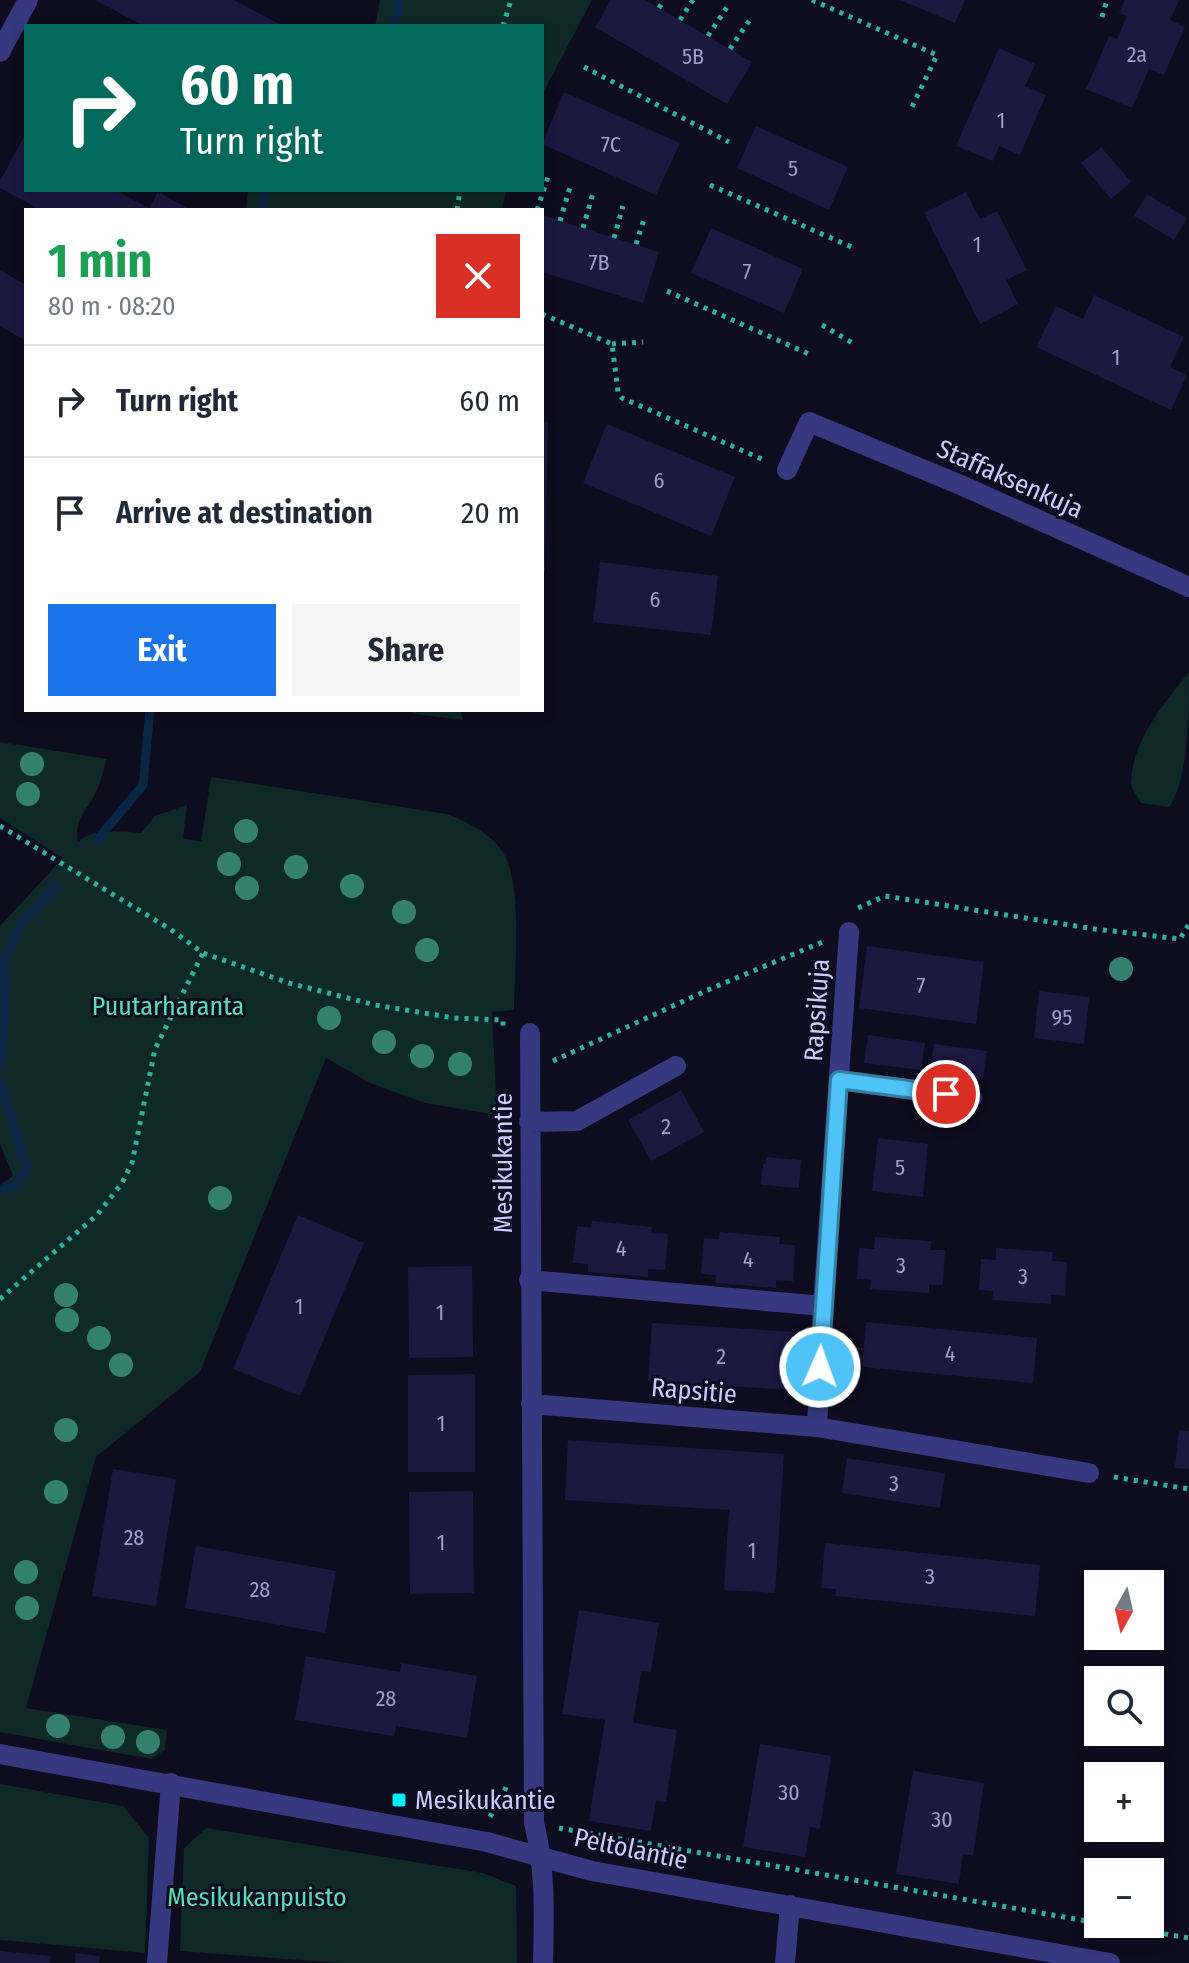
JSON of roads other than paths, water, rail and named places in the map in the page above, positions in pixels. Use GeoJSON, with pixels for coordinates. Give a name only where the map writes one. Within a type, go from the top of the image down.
{"type":"FeatureCollection","features":[{"type":"Feature","properties":{"kind":"street"},"geometry":{"type":"LineString","coordinates":[[0,52],[28,0]]}},
{"type":"Feature","properties":{"kind":"street","name":"Staffaksenkuja"},"geometry":{"type":"LineString","coordinates":[[787,470],[809,422],[963,486],[1189,587]]}},
{"type":"Feature","properties":{"kind":"street","name":"Rapsikuja"},"geometry":{"type":"LineString","coordinates":[[817,1427],[849,922]]}},
{"type":"Feature","properties":{"kind":"street","name":"Mesikukantie"},"geometry":{"type":"LineString","coordinates":[[530,1033],[534,1823],[542,1856],[543,1963]]}},
{"type":"Feature","properties":{"kind":"street"},"geometry":{"type":"LineString","coordinates":[[529,1122],[577,1121],[676,1066]]}},
{"type":"Feature","properties":{"kind":"street"},"geometry":{"type":"LineString","coordinates":[[839,1080],[972,1098]]}},
{"type":"Feature","properties":{"kind":"street"},"geometry":{"type":"LineString","coordinates":[[529,1280],[823,1306]]}},
{"type":"Feature","properties":{"kind":"street","name":"Rapsitie"},"geometry":{"type":"LineString","coordinates":[[531,1404],[817,1427],[1089,1473]]}},
{"type":"Feature","properties":{"kind":"street","name":"Peltolantie"},"geometry":{"type":"LineString","coordinates":[[0,1754],[487,1842],[592,1871],[790,1905],[1057,1958],[1110,1963]]}},
{"type":"Feature","properties":{"kind":"street"},"geometry":{"type":"LineString","coordinates":[[157,1963],[171,1783]]}},
{"type":"Feature","properties":{"kind":"street"},"geometry":{"type":"LineString","coordinates":[[785,1963],[790,1905]]}},
{"type":"Feature","properties":{"kind":"waterway"},"geometry":{"type":"LineString","coordinates":[[393,24],[399,11],[398,0]]}},
{"type":"Feature","properties":{"kind":"waterway"},"geometry":{"type":"LineString","coordinates":[[262,208],[265,192]]}},
{"type":"Feature","properties":{"kind":"waterway"},"geometry":{"type":"LineString","coordinates":[[97,840],[143,785],[150,712]]}},
{"type":"Feature","properties":{"kind":"waterway"},"geometry":{"type":"LineString","coordinates":[[0,1064],[5,1012],[4,960],[20,925],[56,886]]}},
{"type":"Feature","properties":{"kind":"waterway"},"geometry":{"type":"LineString","coordinates":[[0,1080],[27,1170],[14,1185],[0,1191]]}},
{"type":"Feature","properties":{"kind":"place","name":"Mesikukantie"},"geometry":{"type":"Point","coordinates":[399,1800]}},
{"type":"Feature","properties":{"kind":"park label","name":"Puutarharanta"},"geometry":{"type":"Point","coordinates":[168,1006]}},
{"type":"Feature","properties":{"kind":"park label","name":"Mesikukanpuisto"},"geometry":{"type":"Point","coordinates":[257,1897]}}]}
